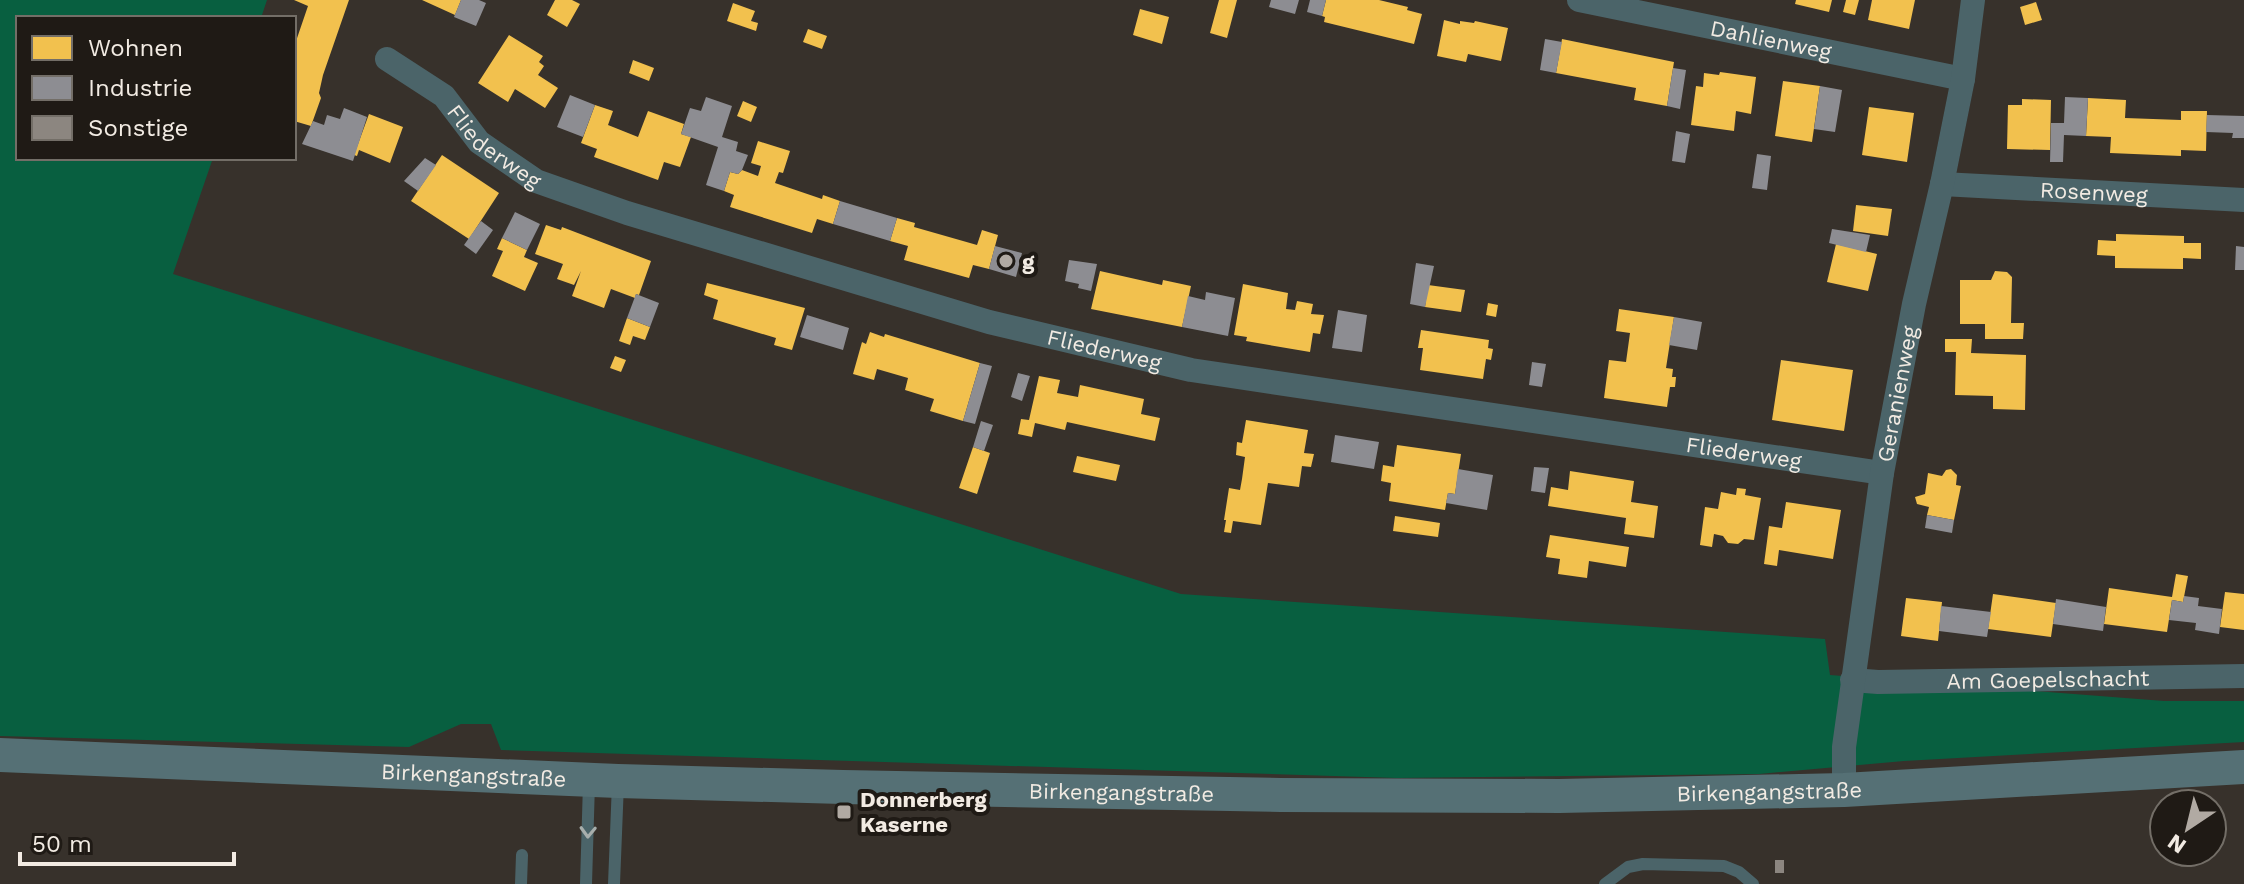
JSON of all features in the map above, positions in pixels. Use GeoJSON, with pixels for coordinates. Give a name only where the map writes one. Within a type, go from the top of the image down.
{"type":"FeatureCollection","features":[{"type":"Feature","properties":{"kind":"street","name":"Dahlienweg"},"geometry":{"type":"LineString","coordinates":[[1579,0],[1963,79]]}},
{"type":"Feature","properties":{"kind":"street","name":"Geranienweg"},"geometry":{"type":"LineString","coordinates":[[1844,790],[1844,747],[1852,680],[1882,473],[1914,304],[1963,79],[1973,0]]}},
{"type":"Feature","properties":{"kind":"street","name":"Fliederweg"},"geometry":{"type":"LineString","coordinates":[[387,59],[444,96],[479,142],[536,181],[627,213],[989,322],[1191,370],[1882,473]]}},
{"type":"Feature","properties":{"kind":"street","name":"Rosenweg"},"geometry":{"type":"LineString","coordinates":[[1942,184],[2244,200]]}},
{"type":"Feature","properties":{"kind":"street","name":"Am Goepelschacht"},"geometry":{"type":"LineString","coordinates":[[1852,680],[2244,676]]}},
{"type":"Feature","properties":{"kind":"street","name":"Birkengangstraße"},"geometry":{"type":"LineString","coordinates":[[0,755],[604,780],[1281,795],[1637,796],[1844,790],[2244,767]]}},
{"type":"Feature","properties":{"kind":"lane"},"geometry":{"type":"LineString","coordinates":[[586,884],[604,780]]}},
{"type":"Feature","properties":{"kind":"lane"},"geometry":{"type":"LineString","coordinates":[[604,780],[614,884]]}},
{"type":"Feature","properties":{"kind":"lane"},"geometry":{"type":"LineString","coordinates":[[521,884],[522,855]]}},
{"type":"Feature","properties":{"kind":"lane"},"geometry":{"type":"LineString","coordinates":[[1605,884],[1628,867],[1643,864],[1724,866],[1739,872],[1753,884]]}},
{"type":"Feature","properties":{"kind":"green space"},"geometry":{"type":"Polygon","coordinates":[[[0,0],[267,0],[262,16],[16,16],[16,160],[212,160],[173,274],[1181,594],[1825,639],[1830,675],[2164,701],[2244,701],[2244,742],[1904,761],[1759,774],[1397,778],[501,750],[491,724],[461,724],[409,747],[0,736],[0,0]]]}},
{"type":"Feature","properties":{"kind":"building: Wohnen"},"geometry":{"type":"Polygon","coordinates":[[[294,0],[349,0],[323,75],[319,93],[321,98],[311,126],[296,122],[296,41],[308,6],[294,0]]]}},
{"type":"Feature","properties":{"kind":"building: Wohnen"},"geometry":{"type":"Polygon","coordinates":[[[422,0],[461,0],[455,15],[422,0]]]}},
{"type":"Feature","properties":{"kind":"building: Wohnen"},"geometry":{"type":"Polygon","coordinates":[[[555,0],[572,0],[580,4],[567,27],[547,15],[555,0]]]}},
{"type":"Feature","properties":{"kind":"building: Wohnen"},"geometry":{"type":"Polygon","coordinates":[[[1219,0],[1237,0],[1227,38],[1210,33],[1219,0]]]}},
{"type":"Feature","properties":{"kind":"building: Wohnen"},"geometry":{"type":"Polygon","coordinates":[[[1326,0],[1379,0],[1422,14],[1414,44],[1324,22],[1325,17],[1322,16],[1326,0]]]}},
{"type":"Feature","properties":{"kind":"building: Wohnen"},"geometry":{"type":"Polygon","coordinates":[[[1796,0],[1832,0],[1829,12],[1795,4],[1796,0]]]}},
{"type":"Feature","properties":{"kind":"building: Wohnen"},"geometry":{"type":"Polygon","coordinates":[[[1846,0],[1859,0],[1855,15],[1843,12],[1846,0]]]}},
{"type":"Feature","properties":{"kind":"building: Wohnen"},"geometry":{"type":"Polygon","coordinates":[[[1872,0],[1915,0],[1909,29],[1868,20],[1872,0]]]}},
{"type":"Feature","properties":{"kind":"building: Wohnen"},"geometry":{"type":"Polygon","coordinates":[[[2036,2],[2042,20],[2025,25],[2020,7],[2036,2]]]}},
{"type":"Feature","properties":{"kind":"building: Wohnen"},"geometry":{"type":"Polygon","coordinates":[[[733,3],[755,11],[751,21],[758,23],[756,31],[727,21],[733,3]]]}},
{"type":"Feature","properties":{"kind":"building: Wohnen"},"geometry":{"type":"Polygon","coordinates":[[[1140,9],[1169,17],[1162,44],[1133,35],[1140,9]]]}},
{"type":"Feature","properties":{"kind":"building: Wohnen"},"geometry":{"type":"Polygon","coordinates":[[[1444,20],[1460,24],[1460,21],[1475,21],[1508,28],[1501,61],[1468,54],[1466,62],[1437,56],[1444,20]]]}},
{"type":"Feature","properties":{"kind":"building: Wohnen"},"geometry":{"type":"Polygon","coordinates":[[[808,29],[827,36],[822,49],[803,42],[808,29]]]}},
{"type":"Feature","properties":{"kind":"building: Wohnen"},"geometry":{"type":"Polygon","coordinates":[[[509,35],[543,56],[539,62],[544,66],[538,75],[558,88],[545,108],[515,89],[508,102],[478,83],[509,35]]]}},
{"type":"Feature","properties":{"kind":"building: Wohnen"},"geometry":{"type":"Polygon","coordinates":[[[1562,39],[1674,62],[1667,106],[1634,100],[1636,88],[1556,73],[1562,39]]]}},
{"type":"Feature","properties":{"kind":"building: Wohnen"},"geometry":{"type":"Polygon","coordinates":[[[633,60],[654,68],[649,81],[629,73],[633,60]]]}},
{"type":"Feature","properties":{"kind":"building: Wohnen"},"geometry":{"type":"Polygon","coordinates":[[[1720,72],[1756,77],[1751,114],[1736,111],[1734,131],[1691,125],[1696,86],[1703,87],[1704,73],[1719,75],[1720,72]]]}},
{"type":"Feature","properties":{"kind":"building: Wohnen"},"geometry":{"type":"Polygon","coordinates":[[[1783,81],[1820,86],[1812,142],[1775,136],[1783,81]]]}},
{"type":"Feature","properties":{"kind":"building: Wohnen"},"geometry":{"type":"Polygon","coordinates":[[[2088,98],[2126,100],[2125,118],[2181,120],[2181,111],[2207,111],[2206,151],[2181,150],[2181,156],[2110,153],[2111,137],[2086,136],[2088,98]]]}},
{"type":"Feature","properties":{"kind":"building: Wohnen"},"geometry":{"type":"Polygon","coordinates":[[[2022,99],[2051,100],[2050,150],[2007,149],[2008,105],[2022,105],[2022,99]]]}},
{"type":"Feature","properties":{"kind":"building: Wohnen"},"geometry":{"type":"Polygon","coordinates":[[[743,101],[757,107],[751,122],[737,116],[743,101]]]}},
{"type":"Feature","properties":{"kind":"building: Wohnen"},"geometry":{"type":"Polygon","coordinates":[[[595,105],[613,111],[608,125],[638,137],[648,111],[684,124],[681,134],[691,137],[680,167],[664,162],[658,180],[594,157],[597,149],[581,143],[595,105]]]}},
{"type":"Feature","properties":{"kind":"building: Wohnen"},"geometry":{"type":"Polygon","coordinates":[[[1869,107],[1914,113],[1907,162],[1862,155],[1869,107]]]}},
{"type":"Feature","properties":{"kind":"building: Wohnen"},"geometry":{"type":"Polygon","coordinates":[[[369,114],[403,127],[390,163],[359,150],[357,156],[354,155],[369,114]]]}},
{"type":"Feature","properties":{"kind":"building: Wohnen"},"geometry":{"type":"Polygon","coordinates":[[[758,141],[790,151],[783,173],[779,172],[775,183],[822,199],[823,195],[840,201],[833,224],[817,219],[812,233],[730,207],[734,195],[724,191],[730,172],[738,174],[742,170],[758,176],[761,166],[751,163],[758,141]]]}},
{"type":"Feature","properties":{"kind":"building: Wohnen"},"geometry":{"type":"Polygon","coordinates":[[[442,155],[499,193],[469,239],[411,201],[442,155]]]}},
{"type":"Feature","properties":{"kind":"building: Wohnen"},"geometry":{"type":"Polygon","coordinates":[[[1856,205],[1892,209],[1888,236],[1853,231],[1856,205]]]}},
{"type":"Feature","properties":{"kind":"building: Wohnen"},"geometry":{"type":"Polygon","coordinates":[[[897,218],[915,223],[914,227],[977,245],[982,230],[998,235],[989,269],[973,265],[969,278],[904,260],[908,246],[890,241],[897,218]]]}},
{"type":"Feature","properties":{"kind":"building: Wohnen"},"geometry":{"type":"Polygon","coordinates":[[[546,225],[561,230],[562,227],[651,261],[639,295],[636,294],[635,298],[611,289],[604,308],[572,296],[581,271],[574,285],[557,279],[563,264],[535,254],[546,225]]]}},
{"type":"Feature","properties":{"kind":"building: Wohnen"},"geometry":{"type":"Polygon","coordinates":[[[2116,234],[2184,236],[2184,243],[2201,243],[2201,259],[2183,258],[2183,269],[2115,268],[2115,256],[2097,255],[2098,240],[2116,241],[2116,234]]]}},
{"type":"Feature","properties":{"kind":"building: Wohnen"},"geometry":{"type":"Polygon","coordinates":[[[502,238],[527,250],[524,257],[538,263],[525,291],[492,276],[503,251],[497,249],[502,238]]]}},
{"type":"Feature","properties":{"kind":"building: Wohnen"},"geometry":{"type":"Polygon","coordinates":[[[1836,244],[1877,254],[1868,291],[1827,282],[1836,244]]]}},
{"type":"Feature","properties":{"kind":"building: Wohnen"},"geometry":{"type":"Polygon","coordinates":[[[1100,271],[1162,285],[1163,280],[1191,286],[1182,327],[1091,309],[1100,271]]]}},
{"type":"Feature","properties":{"kind":"building: Wohnen"},"geometry":{"type":"Polygon","coordinates":[[[1995,271],[2007,272],[2012,277],[2011,323],[2024,323],[2023,339],[1985,339],[1985,324],[1960,324],[1960,280],[1991,280],[1995,271]]]}},
{"type":"Feature","properties":{"kind":"building: Wohnen"},"geometry":{"type":"Polygon","coordinates":[[[707,283],[805,308],[792,350],[774,345],[776,338],[713,319],[718,300],[704,295],[707,283]]]}},
{"type":"Feature","properties":{"kind":"building: Wohnen"},"geometry":{"type":"Polygon","coordinates":[[[1243,284],[1288,293],[1286,309],[1295,310],[1297,301],[1313,304],[1311,314],[1324,315],[1320,334],[1313,333],[1310,352],[1246,341],[1247,337],[1234,335],[1243,284]]]}},
{"type":"Feature","properties":{"kind":"building: Wohnen"},"geometry":{"type":"Polygon","coordinates":[[[1428,285],[1465,290],[1461,312],[1425,307],[1428,285]]]}},
{"type":"Feature","properties":{"kind":"building: Wohnen"},"geometry":{"type":"Polygon","coordinates":[[[1488,303],[1498,305],[1496,317],[1486,315],[1488,303]]]}},
{"type":"Feature","properties":{"kind":"building: Wohnen"},"geometry":{"type":"Polygon","coordinates":[[[1619,309],[1674,317],[1666,368],[1673,369],[1672,377],[1676,377],[1675,387],[1670,387],[1667,407],[1604,398],[1609,360],[1626,362],[1630,333],[1616,331],[1619,309]]]}},
{"type":"Feature","properties":{"kind":"building: Wohnen"},"geometry":{"type":"Polygon","coordinates":[[[627,318],[650,327],[645,340],[633,336],[630,345],[619,341],[627,318]]]}},
{"type":"Feature","properties":{"kind":"building: Wohnen"},"geometry":{"type":"Polygon","coordinates":[[[1421,330],[1489,340],[1488,348],[1493,349],[1491,360],[1486,359],[1483,379],[1420,370],[1423,348],[1418,348],[1421,330]]]}},
{"type":"Feature","properties":{"kind":"building: Wohnen"},"geometry":{"type":"Polygon","coordinates":[[[870,332],[980,363],[963,421],[930,411],[934,399],[905,390],[908,378],[877,369],[874,380],[853,374],[862,342],[866,344],[870,332]]]}},
{"type":"Feature","properties":{"kind":"building: Wohnen"},"geometry":{"type":"Polygon","coordinates":[[[1945,339],[1972,339],[1971,353],[2026,355],[2025,410],[1993,409],[1993,396],[1955,395],[1956,352],[1945,352],[1945,339]]]}},
{"type":"Feature","properties":{"kind":"building: Wohnen"},"geometry":{"type":"Polygon","coordinates":[[[615,356],[626,360],[621,372],[610,368],[615,356]]]}},
{"type":"Feature","properties":{"kind":"building: Wohnen"},"geometry":{"type":"Polygon","coordinates":[[[1781,360],[1853,370],[1844,431],[1772,420],[1781,360]]]}},
{"type":"Feature","properties":{"kind":"building: Wohnen"},"geometry":{"type":"Polygon","coordinates":[[[1039,376],[1060,380],[1057,393],[1078,397],[1080,385],[1144,399],[1141,414],[1160,418],[1155,441],[1067,422],[1065,430],[1035,423],[1032,437],[1018,434],[1021,419],[1029,420],[1039,376]]]}},
{"type":"Feature","properties":{"kind":"building: Wohnen"},"geometry":{"type":"Polygon","coordinates":[[[1246,420],[1308,430],[1304,453],[1314,454],[1311,467],[1302,466],[1299,487],[1268,483],[1261,525],[1233,521],[1231,533],[1224,532],[1229,488],[1240,490],[1245,457],[1236,455],[1237,442],[1242,443],[1246,420]]]}},
{"type":"Feature","properties":{"kind":"building: Wohnen"},"geometry":{"type":"Polygon","coordinates":[[[1397,445],[1461,454],[1455,494],[1448,493],[1445,510],[1389,501],[1391,483],[1381,481],[1383,465],[1394,467],[1397,445]]]}},
{"type":"Feature","properties":{"kind":"building: Wohnen"},"geometry":{"type":"Polygon","coordinates":[[[973,447],[990,453],[977,494],[959,488],[973,447]]]}},
{"type":"Feature","properties":{"kind":"building: Wohnen"},"geometry":{"type":"Polygon","coordinates":[[[1077,456],[1120,465],[1116,481],[1073,472],[1077,456]]]}},
{"type":"Feature","properties":{"kind":"building: Wohnen"},"geometry":{"type":"Polygon","coordinates":[[[1951,469],[1957,475],[1956,485],[1961,486],[1954,520],[1927,515],[1929,507],[1917,504],[1915,497],[1925,494],[1928,473],[1942,476],[1951,469]]]}},
{"type":"Feature","properties":{"kind":"building: Wohnen"},"geometry":{"type":"Polygon","coordinates":[[[1570,471],[1634,481],[1631,502],[1658,506],[1654,538],[1624,534],[1626,518],[1548,506],[1551,487],[1568,490],[1570,471]]]}},
{"type":"Feature","properties":{"kind":"building: Wohnen"},"geometry":{"type":"Polygon","coordinates":[[[1737,488],[1746,489],[1745,495],[1761,498],[1754,540],[1728,543],[1723,536],[1714,534],[1712,547],[1700,545],[1705,507],[1718,509],[1721,492],[1736,495],[1737,488]]]}},
{"type":"Feature","properties":{"kind":"building: Wohnen"},"geometry":{"type":"Polygon","coordinates":[[[1786,502],[1841,510],[1833,559],[1779,550],[1777,566],[1764,564],[1769,526],[1782,528],[1786,502]]]}},
{"type":"Feature","properties":{"kind":"building: Wohnen"},"geometry":{"type":"Polygon","coordinates":[[[1395,516],[1440,523],[1438,537],[1393,531],[1395,516]]]}},
{"type":"Feature","properties":{"kind":"building: Wohnen"},"geometry":{"type":"Polygon","coordinates":[[[1550,535],[1629,547],[1626,567],[1589,561],[1587,578],[1558,574],[1560,559],[1546,557],[1550,535]]]}},
{"type":"Feature","properties":{"kind":"building: Wohnen"},"geometry":{"type":"Polygon","coordinates":[[[2176,574],[2188,576],[2183,602],[2172,600],[2167,632],[2104,624],[2109,588],[2172,597],[2176,574]]]}},
{"type":"Feature","properties":{"kind":"building: Wohnen"},"geometry":{"type":"Polygon","coordinates":[[[2225,592],[2244,594],[2244,630],[2220,627],[2225,592]]]}},
{"type":"Feature","properties":{"kind":"building: Wohnen"},"geometry":{"type":"Polygon","coordinates":[[[1993,594],[2056,603],[2051,637],[1988,629],[1993,594]]]}},
{"type":"Feature","properties":{"kind":"building: Wohnen"},"geometry":{"type":"Polygon","coordinates":[[[1906,598],[1942,602],[1938,641],[1901,636],[1906,598]]]}},
{"type":"Feature","properties":{"kind":"building: Industrie"},"geometry":{"type":"Polygon","coordinates":[[[461,0],[486,3],[476,26],[454,17],[461,0]]]}},
{"type":"Feature","properties":{"kind":"building: Industrie"},"geometry":{"type":"Polygon","coordinates":[[[1271,0],[1299,0],[1295,14],[1269,7],[1271,0]]]}},
{"type":"Feature","properties":{"kind":"building: Industrie"},"geometry":{"type":"Polygon","coordinates":[[[1310,0],[1326,0],[1322,16],[1307,12],[1310,0]]]}},
{"type":"Feature","properties":{"kind":"building: Industrie"},"geometry":{"type":"Polygon","coordinates":[[[1545,39],[1562,42],[1556,73],[1540,70],[1545,39]]]}},
{"type":"Feature","properties":{"kind":"building: Industrie"},"geometry":{"type":"Polygon","coordinates":[[[1673,68],[1686,70],[1680,109],[1667,106],[1673,68]]]}},
{"type":"Feature","properties":{"kind":"building: Industrie"},"geometry":{"type":"Polygon","coordinates":[[[1820,86],[1842,90],[1835,132],[1814,129],[1820,86]]]}},
{"type":"Feature","properties":{"kind":"building: Industrie"},"geometry":{"type":"Polygon","coordinates":[[[570,95],[595,105],[583,137],[557,127],[570,95]]]}},
{"type":"Feature","properties":{"kind":"building: Industrie"},"geometry":{"type":"Polygon","coordinates":[[[706,97],[732,106],[722,137],[738,142],[736,151],[748,155],[738,174],[730,172],[724,191],[706,185],[718,147],[681,134],[690,108],[701,111],[706,97]]]}},
{"type":"Feature","properties":{"kind":"building: Industrie"},"geometry":{"type":"Polygon","coordinates":[[[2065,97],[2088,98],[2086,136],[2064,135],[2063,162],[2050,162],[2051,123],[2064,123],[2065,97]]]}},
{"type":"Feature","properties":{"kind":"building: Industrie"},"geometry":{"type":"Polygon","coordinates":[[[344,108],[367,117],[353,161],[302,144],[313,121],[324,125],[327,115],[340,119],[344,108]]]}},
{"type":"Feature","properties":{"kind":"building: Industrie"},"geometry":{"type":"Polygon","coordinates":[[[2207,115],[2244,116],[2244,138],[2232,138],[2233,133],[2206,132],[2207,115]]]}},
{"type":"Feature","properties":{"kind":"building: Industrie"},"geometry":{"type":"Polygon","coordinates":[[[1676,131],[1690,134],[1685,163],[1672,161],[1676,131]]]}},
{"type":"Feature","properties":{"kind":"building: Industrie"},"geometry":{"type":"Polygon","coordinates":[[[1757,154],[1771,156],[1767,190],[1752,188],[1757,154]]]}},
{"type":"Feature","properties":{"kind":"building: Industrie"},"geometry":{"type":"Polygon","coordinates":[[[425,158],[436,165],[418,191],[404,181],[425,158]]]}},
{"type":"Feature","properties":{"kind":"building: Industrie"},"geometry":{"type":"Polygon","coordinates":[[[840,201],[897,218],[890,241],[833,224],[840,201]]]}},
{"type":"Feature","properties":{"kind":"building: Industrie"},"geometry":{"type":"Polygon","coordinates":[[[515,212],[540,224],[527,250],[502,238],[515,212]]]}},
{"type":"Feature","properties":{"kind":"building: Industrie"},"geometry":{"type":"Polygon","coordinates":[[[481,221],[493,230],[476,254],[464,245],[481,221]]]}},
{"type":"Feature","properties":{"kind":"building: Industrie"},"geometry":{"type":"Polygon","coordinates":[[[1832,229],[1870,235],[1866,252],[1829,243],[1832,229]]]}},
{"type":"Feature","properties":{"kind":"building: Industrie","name":"g"},"geometry":{"type":"Polygon","coordinates":[[[995,246],[1022,253],[1016,277],[989,269],[995,246]]]}},
{"type":"Feature","properties":{"kind":"building: Industrie"},"geometry":{"type":"Polygon","coordinates":[[[2236,246],[2244,247],[2244,270],[2235,270],[2236,246]]]}},
{"type":"Feature","properties":{"kind":"building: Industrie"},"geometry":{"type":"Polygon","coordinates":[[[1069,260],[1097,264],[1091,291],[1065,281],[1069,260]]]}},
{"type":"Feature","properties":{"kind":"building: Industrie"},"geometry":{"type":"Polygon","coordinates":[[[1416,263],[1434,266],[1425,307],[1410,304],[1416,263]]]}},
{"type":"Feature","properties":{"kind":"building: Industrie"},"geometry":{"type":"Polygon","coordinates":[[[1206,292],[1235,298],[1228,336],[1182,327],[1188,296],[1205,300],[1206,292]]]}},
{"type":"Feature","properties":{"kind":"building: Industrie"},"geometry":{"type":"Polygon","coordinates":[[[636,294],[659,303],[650,327],[627,318],[636,294]]]}},
{"type":"Feature","properties":{"kind":"building: Industrie"},"geometry":{"type":"Polygon","coordinates":[[[1338,310],[1367,315],[1362,352],[1332,348],[1338,310]]]}},
{"type":"Feature","properties":{"kind":"building: Industrie"},"geometry":{"type":"Polygon","coordinates":[[[807,315],[849,328],[843,350],[800,337],[807,315]]]}},
{"type":"Feature","properties":{"kind":"building: Industrie"},"geometry":{"type":"Polygon","coordinates":[[[1674,317],[1702,322],[1697,350],[1669,345],[1674,317]]]}},
{"type":"Feature","properties":{"kind":"building: Industrie"},"geometry":{"type":"Polygon","coordinates":[[[1532,362],[1546,364],[1542,387],[1529,385],[1532,362]]]}},
{"type":"Feature","properties":{"kind":"building: Industrie"},"geometry":{"type":"Polygon","coordinates":[[[980,363],[992,366],[975,424],[963,421],[980,363]]]}},
{"type":"Feature","properties":{"kind":"building: Industrie"},"geometry":{"type":"Polygon","coordinates":[[[1018,373],[1030,376],[1022,401],[1011,397],[1018,373]]]}},
{"type":"Feature","properties":{"kind":"building: Industrie"},"geometry":{"type":"Polygon","coordinates":[[[981,421],[993,425],[984,451],[973,447],[981,421]]]}},
{"type":"Feature","properties":{"kind":"building: Industrie"},"geometry":{"type":"Polygon","coordinates":[[[1335,435],[1379,442],[1374,469],[1331,462],[1335,435]]]}},
{"type":"Feature","properties":{"kind":"building: Industrie"},"geometry":{"type":"Polygon","coordinates":[[[1534,467],[1549,468],[1545,493],[1531,491],[1534,467]]]}},
{"type":"Feature","properties":{"kind":"building: Industrie"},"geometry":{"type":"Polygon","coordinates":[[[1458,469],[1493,475],[1487,510],[1446,503],[1448,493],[1455,494],[1458,469]]]}},
{"type":"Feature","properties":{"kind":"building: Industrie"},"geometry":{"type":"Polygon","coordinates":[[[1927,515],[1954,520],[1952,533],[1925,528],[1927,515]]]}},
{"type":"Feature","properties":{"kind":"building: Industrie"},"geometry":{"type":"Polygon","coordinates":[[[2184,596],[2199,598],[2198,606],[2222,609],[2219,634],[2195,630],[2196,623],[2169,620],[2172,600],[2183,602],[2184,596]]]}},
{"type":"Feature","properties":{"kind":"building: Industrie"},"geometry":{"type":"Polygon","coordinates":[[[2056,599],[2106,607],[2103,631],[2053,624],[2056,599]]]}},
{"type":"Feature","properties":{"kind":"building: Industrie"},"geometry":{"type":"Polygon","coordinates":[[[1941,606],[1991,612],[1987,637],[1939,631],[1941,606]]]}},
{"type":"Feature","properties":{"kind":"building: Sonstige"},"geometry":{"type":"Polygon","coordinates":[[[1775,860],[1784,860],[1784,873],[1775,873],[1775,860]]]}},
{"type":"Feature","properties":{"kind":"place","name":"g"},"geometry":{"type":"Point","coordinates":[1006,261]}},
{"type":"Feature","properties":{"kind":"place","name":"Donnerberg Kaserne"},"geometry":{"type":"Point","coordinates":[844,812]}}]}
